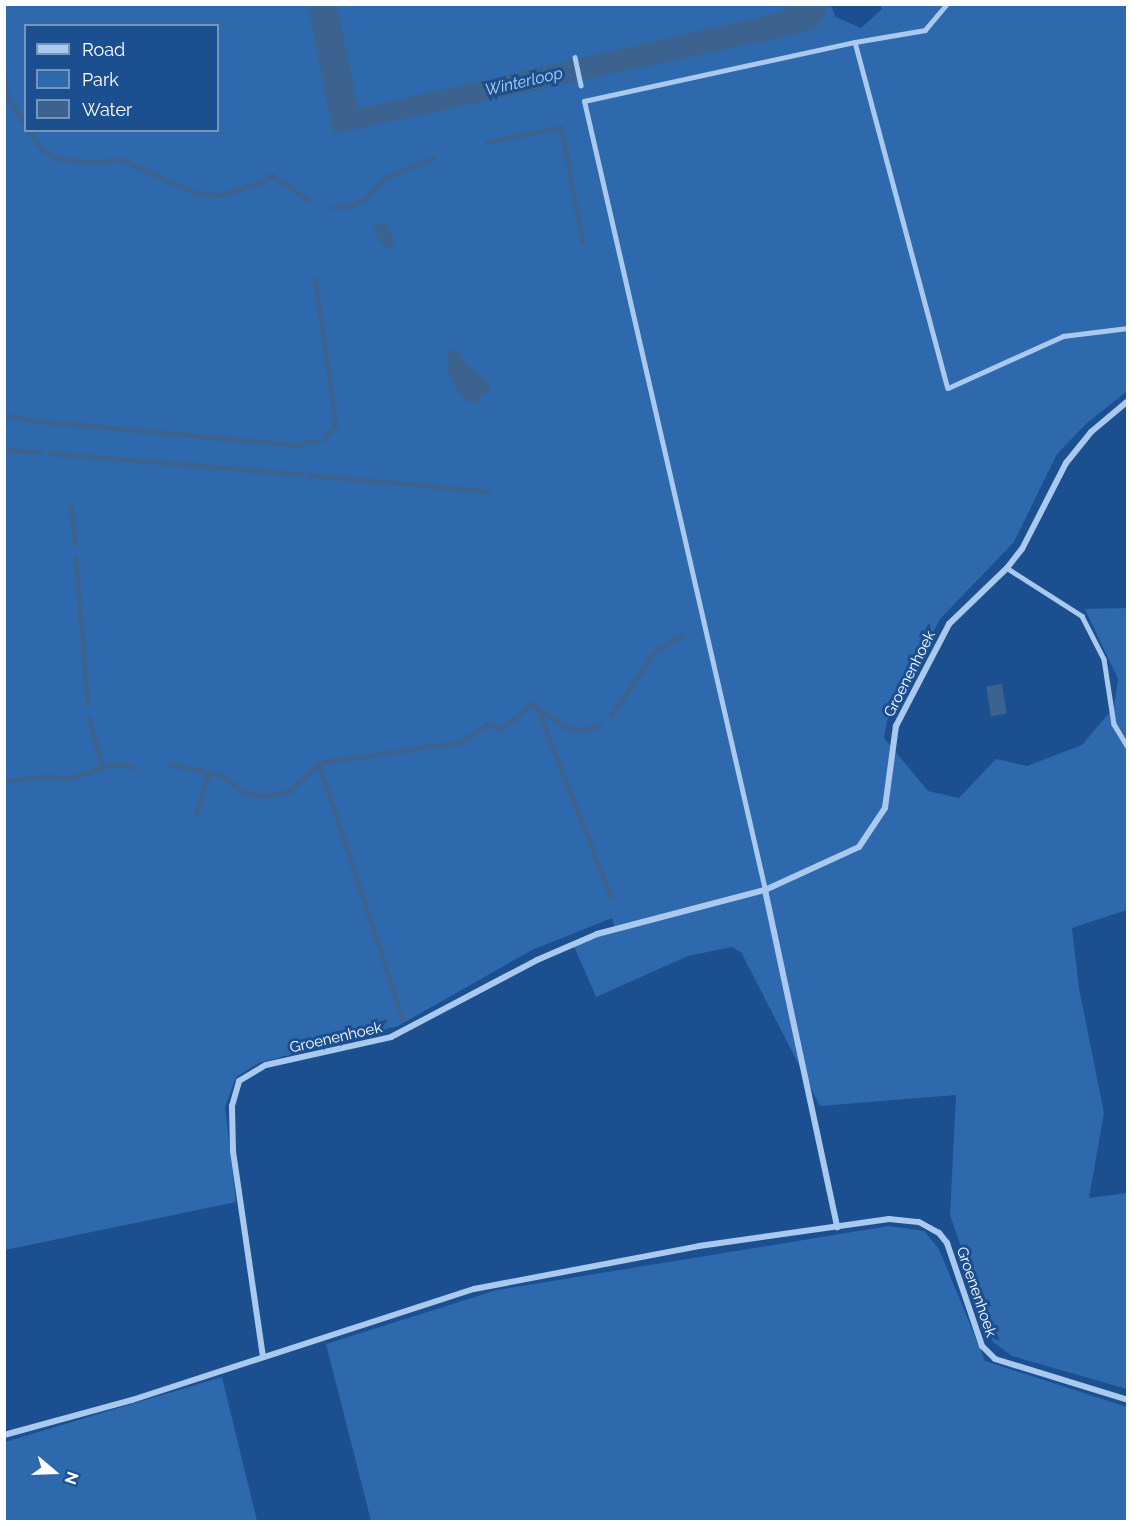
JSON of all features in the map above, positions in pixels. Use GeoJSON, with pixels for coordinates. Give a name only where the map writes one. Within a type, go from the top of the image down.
{"type":"FeatureCollection","features":[{"type":"Feature","properties":{"kind":"street","name":"Groenenhoek"},"geometry":{"type":"LineString","coordinates":[[263,1357],[233,1151],[234,1096],[248,1073],[266,1065],[392,1037],[537,960],[597,934],[765,890],[843,857],[874,829],[885,807],[896,726],[949,624],[1007,568],[1022,549],[1066,463],[1091,432],[1128,401]]}},
{"type":"Feature","properties":{"kind":"street"},"geometry":{"type":"LineString","coordinates":[[765,890],[837,1227]]}},
{"type":"Feature","properties":{"kind":"street","name":"Groenenhoek"},"geometry":{"type":"LineString","coordinates":[[4,1435],[132,1400],[474,1289],[699,1246],[906,1219],[931,1227],[947,1243],[987,1353],[1003,1363],[1128,1400]]}},
{"type":"Feature","properties":{"kind":"lane"},"geometry":{"type":"LineString","coordinates":[[765,890],[584,101],[855,42],[925,30],[947,4]]}},
{"type":"Feature","properties":{"kind":"lane"},"geometry":{"type":"LineString","coordinates":[[855,42],[948,388],[1064,336],[1128,328]]}},
{"type":"Feature","properties":{"kind":"lane"},"geometry":{"type":"LineString","coordinates":[[575,57],[581,85]]}},
{"type":"Feature","properties":{"kind":"lane"},"geometry":{"type":"LineString","coordinates":[[1007,568],[1082,616],[1104,659],[1114,724],[1128,747]]}},
{"type":"Feature","properties":{"kind":"green space"},"geometry":{"type":"Polygon","coordinates":[[[830,4],[836,17],[861,28],[882,9],[880,5],[1127,5],[1127,391],[1086,424],[1057,454],[1014,542],[940,619],[887,721],[884,738],[928,791],[959,798],[996,759],[1027,766],[1082,745],[1114,707],[1118,679],[1085,609],[1127,608],[1127,910],[1072,928],[1079,988],[1104,1113],[1089,1198],[1127,1193],[1127,1389],[1012,1356],[993,1342],[950,1215],[956,1095],[820,1106],[741,952],[732,947],[688,956],[596,997],[573,944],[615,930],[612,918],[532,950],[398,1026],[259,1063],[236,1077],[225,1107],[236,1202],[5,1250],[4,5],[830,4]]]}},
{"type":"Feature","properties":{"kind":"green space"},"geometry":{"type":"Polygon","coordinates":[[[889,1226],[924,1231],[939,1249],[985,1361],[1127,1407],[1127,1521],[371,1521],[326,1344],[497,1290],[889,1226]]]}},
{"type":"Feature","properties":{"kind":"green space"},"geometry":{"type":"Polygon","coordinates":[[[222,1377],[257,1521],[5,1521],[5,1442],[222,1377]]]}},
{"type":"Feature","properties":{"kind":"water","name":"Winterloop"},"geometry":{"type":"Polygon","coordinates":[[[308,5],[337,5],[358,109],[778,13],[792,5],[824,5],[826,14],[816,28],[801,33],[333,134],[308,5]]]}},
{"type":"Feature","properties":{"kind":"water"},"geometry":{"type":"Polygon","coordinates":[[[388,224],[395,243],[391,250],[381,243],[373,225],[388,224]]]}},
{"type":"Feature","properties":{"kind":"water"},"geometry":{"type":"Polygon","coordinates":[[[448,350],[458,351],[465,363],[490,383],[490,395],[488,392],[478,399],[482,404],[467,401],[456,390],[448,371],[448,350]]]}},
{"type":"Feature","properties":{"kind":"water"},"geometry":{"type":"Polygon","coordinates":[[[1002,684],[1007,714],[991,716],[986,687],[1002,684]]]}},
{"type":"Feature","properties":{"kind":"waterway"},"geometry":{"type":"LineString","coordinates":[[4,72],[7,94]]}},
{"type":"Feature","properties":{"kind":"waterway"},"geometry":{"type":"LineString","coordinates":[[4,92],[24,123]]}},
{"type":"Feature","properties":{"kind":"waterway"},"geometry":{"type":"LineString","coordinates":[[487,142],[561,127],[583,242]]}},
{"type":"Feature","properties":{"kind":"waterway"},"geometry":{"type":"LineString","coordinates":[[30,132],[43,150],[55,158],[98,163],[119,159],[199,194],[220,195],[263,182],[271,175],[309,200]]}},
{"type":"Feature","properties":{"kind":"waterway"},"geometry":{"type":"LineString","coordinates":[[333,207],[348,206],[366,199],[384,178],[433,158]]}},
{"type":"Feature","properties":{"kind":"waterway"},"geometry":{"type":"LineString","coordinates":[[315,277],[336,425],[325,439]]}},
{"type":"Feature","properties":{"kind":"waterway"},"geometry":{"type":"LineString","coordinates":[[4,415],[28,420],[297,445],[316,441]]}},
{"type":"Feature","properties":{"kind":"waterway"},"geometry":{"type":"LineString","coordinates":[[4,450],[41,452]]}},
{"type":"Feature","properties":{"kind":"waterway"},"geometry":{"type":"LineString","coordinates":[[50,453],[300,474]]}},
{"type":"Feature","properties":{"kind":"waterway"},"geometry":{"type":"LineString","coordinates":[[308,475],[488,491]]}},
{"type":"Feature","properties":{"kind":"waterway"},"geometry":{"type":"LineString","coordinates":[[71,504],[75,543]]}},
{"type":"Feature","properties":{"kind":"waterway"},"geometry":{"type":"LineString","coordinates":[[76,558],[88,704]]}},
{"type":"Feature","properties":{"kind":"waterway"},"geometry":{"type":"LineString","coordinates":[[658,649],[683,635]]}},
{"type":"Feature","properties":{"kind":"waterway"},"geometry":{"type":"LineString","coordinates":[[611,716],[654,653]]}},
{"type":"Feature","properties":{"kind":"waterway"},"geometry":{"type":"LineString","coordinates":[[171,764],[221,775],[246,793],[266,796],[290,791],[319,763],[460,742],[489,724],[501,729],[532,704],[567,728],[584,730],[599,725]]}},
{"type":"Feature","properties":{"kind":"waterway"},"geometry":{"type":"LineString","coordinates":[[538,709],[611,896]]}},
{"type":"Feature","properties":{"kind":"waterway"},"geometry":{"type":"LineString","coordinates":[[89,717],[102,766]]}},
{"type":"Feature","properties":{"kind":"waterway"},"geometry":{"type":"LineString","coordinates":[[319,763],[403,1020]]}},
{"type":"Feature","properties":{"kind":"waterway"},"geometry":{"type":"LineString","coordinates":[[4,781],[49,776],[67,779],[113,764],[132,767]]}},
{"type":"Feature","properties":{"kind":"waterway"},"geometry":{"type":"LineString","coordinates":[[196,814],[209,773]]}}]}
